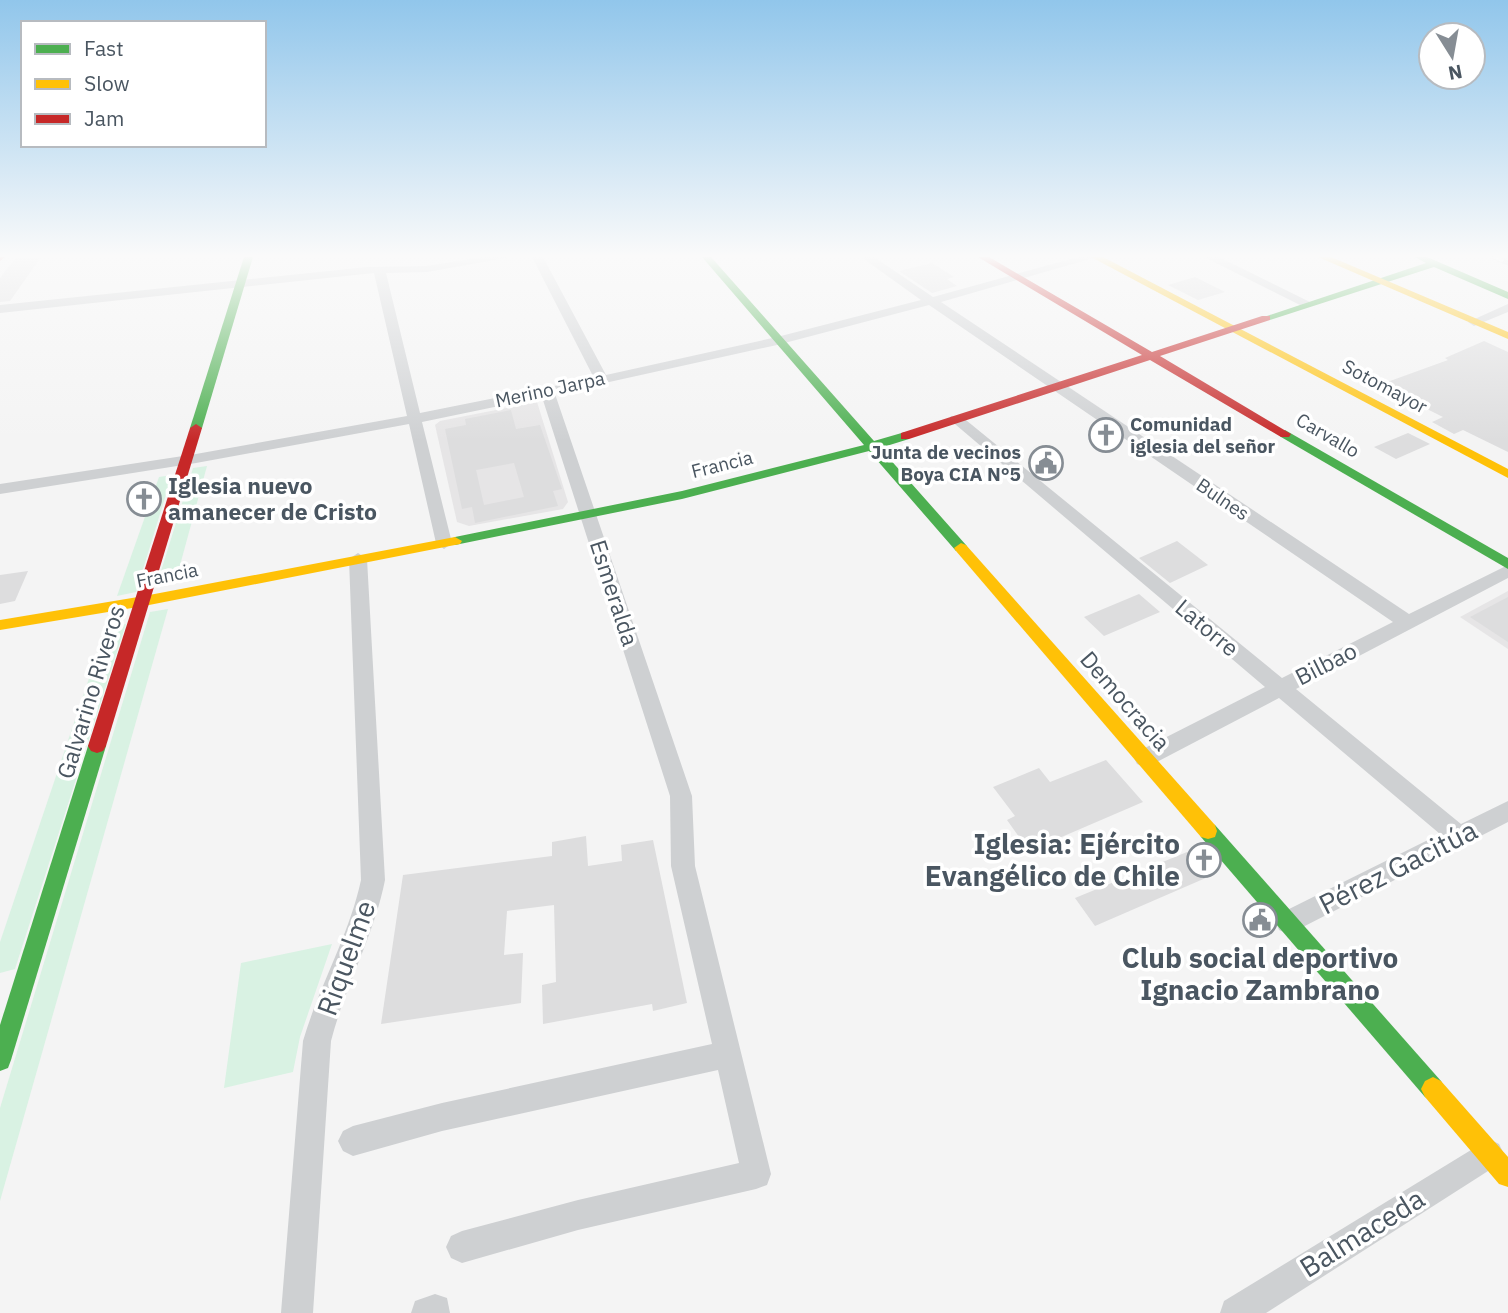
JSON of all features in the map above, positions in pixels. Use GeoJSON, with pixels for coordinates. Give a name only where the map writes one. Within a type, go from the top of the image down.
{"type":"FeatureCollection","features":[{"type":"Feature","properties":{"kind":"street","name":"Galvarino Riveros"},"geometry":{"type":"LineString","coordinates":[[0,1060],[12,983],[144,601],[231,318]]}},
{"type":"Feature","properties":{"kind":"street"},"geometry":{"type":"LineString","coordinates":[[391,318],[444,542]]}},
{"type":"Feature","properties":{"kind":"street"},"geometry":{"type":"LineString","coordinates":[[569,318],[601,379]]}},
{"type":"Feature","properties":{"kind":"street","name":"Democracia"},"geometry":{"type":"LineString","coordinates":[[760,318],[1499,1165]]}},
{"type":"Feature","properties":{"kind":"street","name":"Merino Jarpa"},"geometry":{"type":"LineString","coordinates":[[0,489],[187,462],[415,417],[779,340],[860,318]]}},
{"type":"Feature","properties":{"kind":"street","name":"Bulnes"},"geometry":{"type":"LineString","coordinates":[[955,318],[1407,622]]}},
{"type":"Feature","properties":{"kind":"street","name":"Carvallo"},"geometry":{"type":"LineString","coordinates":[[1086,318],[1508,564]]}},
{"type":"Feature","properties":{"kind":"street","name":"Sotomayor"},"geometry":{"type":"LineString","coordinates":[[1209,318],[1508,474]]}},
{"type":"Feature","properties":{"kind":"street","name":"Francia"},"geometry":{"type":"LineString","coordinates":[[0,625],[144,601],[743,481],[873,446],[1266,318]]}},
{"type":"Feature","properties":{"kind":"street"},"geometry":{"type":"LineString","coordinates":[[1465,318],[1508,336]]}},
{"type":"Feature","properties":{"kind":"street"},"geometry":{"type":"LineString","coordinates":[[1474,322],[1483,318]]}},
{"type":"Feature","properties":{"kind":"street","name":"Esmeralda"},"geometry":{"type":"LineString","coordinates":[[462,1247],[578,1214],[756,1174],[681,856],[681,796],[547,390]]}},
{"type":"Feature","properties":{"kind":"street","name":"Latorre"},"geometry":{"type":"LineString","coordinates":[[956,419],[1459,836]]}},
{"type":"Feature","properties":{"kind":"street","name":"Riquelme"},"geometry":{"type":"LineString","coordinates":[[297,1313],[317,1041],[325,1008],[365,913],[373,880],[358,559]]}},
{"type":"Feature","properties":{"kind":"street","name":"Bilbao"},"geometry":{"type":"LineString","coordinates":[[1145,758],[1508,571]]}},
{"type":"Feature","properties":{"kind":"street","name":"Pérez Gacitúa"},"geometry":{"type":"LineString","coordinates":[[1288,922],[1508,811]]}},
{"type":"Feature","properties":{"kind":"street"},"geometry":{"type":"LineString","coordinates":[[354,1141],[442,1117],[729,1054]]}},
{"type":"Feature","properties":{"kind":"street","name":"Balmaceda"},"geometry":{"type":"LineString","coordinates":[[1236,1313],[1499,1165]]}},
{"type":"Feature","properties":{"kind":"shaded area"},"geometry":{"type":"Polygon","coordinates":[[[537,402],[568,502],[563,509],[469,526],[457,522],[435,425],[440,421],[537,402]]]}},
{"type":"Feature","properties":{"kind":"shaded area"},"geometry":{"type":"Polygon","coordinates":[[[1508,591],[1508,649],[1460,617],[1508,591]]]}},
{"type":"Feature","properties":{"kind":"green space"},"geometry":{"type":"Polygon","coordinates":[[[207,466],[176,580],[157,584],[193,468],[207,466]]]}},
{"type":"Feature","properties":{"kind":"green space"},"geometry":{"type":"Polygon","coordinates":[[[172,475],[136,592],[117,596],[159,477],[172,475]]]}},
{"type":"Feature","properties":{"kind":"green space"},"geometry":{"type":"Polygon","coordinates":[[[168,609],[0,1201],[0,1108],[150,612],[168,609]]]}},
{"type":"Feature","properties":{"kind":"green space"},"geometry":{"type":"Polygon","coordinates":[[[126,624],[15,969],[0,973],[0,942],[106,628],[126,624]]]}},
{"type":"Feature","properties":{"kind":"green space"},"geometry":{"type":"Polygon","coordinates":[[[332,944],[300,1037],[293,1072],[224,1088],[241,963],[332,944]]]}},
{"type":"Feature","properties":{"kind":"building"},"geometry":{"type":"Polygon","coordinates":[[[1484,341],[1508,352],[1508,452],[1463,430],[1454,434],[1432,422],[1443,417],[1379,385],[1448,360],[1445,358],[1484,341]]]}},
{"type":"Feature","properties":{"kind":"building"},"geometry":{"type":"Polygon","coordinates":[[[511,410],[516,429],[540,425],[562,489],[553,491],[558,506],[475,523],[472,507],[462,509],[445,429],[466,425],[465,419],[511,410]],[[514,463],[476,470],[484,505],[524,497],[514,463]]]}},
{"type":"Feature","properties":{"kind":"building"},"geometry":{"type":"Polygon","coordinates":[[[1408,433],[1430,444],[1396,459],[1374,447],[1408,433]]]}},
{"type":"Feature","properties":{"kind":"building"},"geometry":{"type":"Polygon","coordinates":[[[1177,541],[1208,565],[1170,583],[1139,558],[1177,541]]]}},
{"type":"Feature","properties":{"kind":"building"},"geometry":{"type":"Polygon","coordinates":[[[28,571],[15,601],[0,604],[0,575],[28,571]]]}},
{"type":"Feature","properties":{"kind":"building"},"geometry":{"type":"Polygon","coordinates":[[[1139,594],[1160,612],[1104,636],[1084,617],[1139,594]]]}},
{"type":"Feature","properties":{"kind":"building"},"geometry":{"type":"Polygon","coordinates":[[[1508,597],[1508,642],[1470,617],[1508,597]]]}},
{"type":"Feature","properties":{"kind":"building"},"geometry":{"type":"Polygon","coordinates":[[[1106,760],[1143,802],[1029,851],[1007,820],[1015,816],[993,787],[1039,768],[1050,782],[1106,760]]]}},
{"type":"Feature","properties":{"kind":"building"},"geometry":{"type":"Polygon","coordinates":[[[586,836],[588,866],[622,861],[621,845],[653,840],[687,1003],[653,1011],[652,1004],[543,1024],[542,985],[556,982],[554,905],[507,911],[504,955],[523,953],[521,1003],[381,1024],[403,875],[552,856],[552,842],[586,836]]]}},
{"type":"Feature","properties":{"kind":"building"},"geometry":{"type":"Polygon","coordinates":[[[1187,852],[1208,877],[1095,926],[1075,898],[1187,852]]]}},
{"type":"Feature","properties":{"kind":"traffic: fast"},"geometry":{"type":"LineString","coordinates":[[196,428],[230,318]]}},
{"type":"Feature","properties":{"kind":"traffic: fast"},"geometry":{"type":"LineString","coordinates":[[760,318],[961,548]]}},
{"type":"Feature","properties":{"kind":"traffic: fast"},"geometry":{"type":"LineString","coordinates":[[1285,434],[1508,564]]}},
{"type":"Feature","properties":{"kind":"traffic: fast"},"geometry":{"type":"LineString","coordinates":[[455,541],[738,482],[905,436]]}},
{"type":"Feature","properties":{"kind":"traffic: fast"},"geometry":{"type":"LineString","coordinates":[[0,1060],[97,746]]}},
{"type":"Feature","properties":{"kind":"traffic: fast"},"geometry":{"type":"LineString","coordinates":[[1208,831],[1433,1089]]}},
{"type":"Feature","properties":{"kind":"traffic: slow"},"geometry":{"type":"LineString","coordinates":[[1212,318],[1508,474]]}},
{"type":"Feature","properties":{"kind":"traffic: slow"},"geometry":{"type":"LineString","coordinates":[[1466,318],[1508,336]]}},
{"type":"Feature","properties":{"kind":"traffic: slow"},"geometry":{"type":"LineString","coordinates":[[0,625],[144,601],[455,541]]}},
{"type":"Feature","properties":{"kind":"traffic: slow"},"geometry":{"type":"LineString","coordinates":[[961,548],[1208,831]]}},
{"type":"Feature","properties":{"kind":"traffic: slow"},"geometry":{"type":"LineString","coordinates":[[1433,1089],[1508,1175]]}},
{"type":"Feature","properties":{"kind":"traffic: jam"},"geometry":{"type":"LineString","coordinates":[[1087,318],[1285,434]]}},
{"type":"Feature","properties":{"kind":"traffic: jam"},"geometry":{"type":"LineString","coordinates":[[905,436],[1265,318]]}},
{"type":"Feature","properties":{"kind":"traffic: jam"},"geometry":{"type":"LineString","coordinates":[[97,746],[196,428]]}},
{"type":"Feature","properties":{"kind":"place","name":"Comunidad iglesia del señor"},"geometry":{"type":"Point","coordinates":[1106,435]}},
{"type":"Feature","properties":{"kind":"place","name":"Junta de vecinos Boya CIA N°5"},"geometry":{"type":"Point","coordinates":[1046,463]}},
{"type":"Feature","properties":{"kind":"place","name":"Iglesia nuevo amanecer de Cristo"},"geometry":{"type":"Point","coordinates":[144,499]}},
{"type":"Feature","properties":{"kind":"place","name":"Iglesia: Ejército Evangélico de Chile"},"geometry":{"type":"Point","coordinates":[1204,860]}},
{"type":"Feature","properties":{"kind":"place","name":"Club social deportivo Ignacio Zambrano"},"geometry":{"type":"Point","coordinates":[1260,920]}}]}
